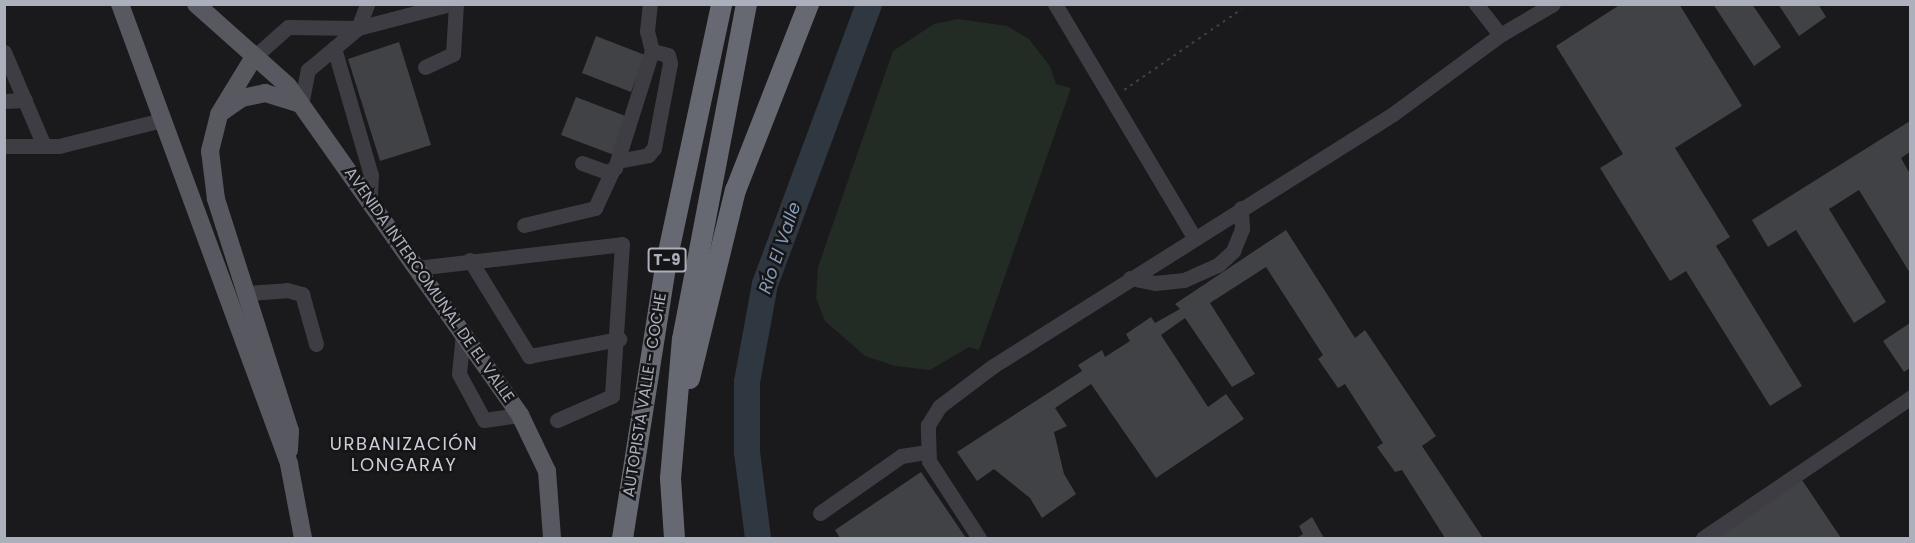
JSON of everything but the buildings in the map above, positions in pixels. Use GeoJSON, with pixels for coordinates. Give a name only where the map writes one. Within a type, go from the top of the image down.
{"type":"FeatureCollection","features":[{"type":"Feature","properties":{"kind":"highway","name":"AUTOPISTA VALLE - COCHE"},"geometry":{"type":"LineString","coordinates":[[623,528],[666,261],[721,4]]}},
{"type":"Feature","properties":{"kind":"highway","name":"AUTOPISTA VALLE - COCHE"},"geometry":{"type":"LineString","coordinates":[[674,538],[672,443],[682,339],[746,4]]}},
{"type":"Feature","properties":{"kind":"highway"},"geometry":{"type":"LineString","coordinates":[[672,443],[735,190],[808,4]]}},
{"type":"Feature","properties":{"kind":"highway"},"geometry":{"type":"LineString","coordinates":[[623,528],[631,538]]}},
{"type":"Feature","properties":{"kind":"main road"},"geometry":{"type":"LineString","coordinates":[[120,4],[289,464],[303,538]]}},
{"type":"Feature","properties":{"kind":"main road","name":"AVENIDA INTERCOMUNAL DE EL VALLE"},"geometry":{"type":"LineString","coordinates":[[196,4],[254,57],[275,71],[370,196],[416,267],[520,415],[547,471],[552,538]]}},
{"type":"Feature","properties":{"kind":"main road"},"geometry":{"type":"LineString","coordinates":[[254,57],[219,114],[211,138],[212,178],[290,431],[289,464]]}},
{"type":"Feature","properties":{"kind":"main road"},"geometry":{"type":"LineString","coordinates":[[219,114],[257,94],[277,94],[301,105]]}},
{"type":"Feature","properties":{"kind":"street"},"geometry":{"type":"LineString","coordinates":[[301,105],[308,70],[358,28],[368,4]]}},
{"type":"Feature","properties":{"kind":"street"},"geometry":{"type":"LineString","coordinates":[[254,57],[288,27],[358,28],[427,6],[450,4]]}},
{"type":"Feature","properties":{"kind":"street"},"geometry":{"type":"LineString","coordinates":[[425,67],[453,54],[456,4]]}},
{"type":"Feature","properties":{"kind":"street"},"geometry":{"type":"LineString","coordinates":[[524,225],[595,208],[615,166],[652,51],[647,31],[650,4]]}},
{"type":"Feature","properties":{"kind":"street"},"geometry":{"type":"LineString","coordinates":[[1055,4],[1194,237]]}},
{"type":"Feature","properties":{"kind":"street"},"geometry":{"type":"LineString","coordinates":[[1476,4],[1500,35]]}},
{"type":"Feature","properties":{"kind":"street"},"geometry":{"type":"LineString","coordinates":[[980,538],[927,452],[928,425],[940,406],[993,366],[1194,237],[1393,114],[1500,35],[1553,4]]}},
{"type":"Feature","properties":{"kind":"street"},"geometry":{"type":"LineString","coordinates":[[334,48],[371,175],[370,196]]}},
{"type":"Feature","properties":{"kind":"street"},"geometry":{"type":"LineString","coordinates":[[582,163],[615,166],[652,153],[670,63],[668,55],[652,51]]}},
{"type":"Feature","properties":{"kind":"street"},"geometry":{"type":"LineString","coordinates":[[4,52],[44,146]]}},
{"type":"Feature","properties":{"kind":"street"},"geometry":{"type":"LineString","coordinates":[[4,100],[24,100]]}},
{"type":"Feature","properties":{"kind":"street"},"geometry":{"type":"LineString","coordinates":[[633,115],[659,122]]}},
{"type":"Feature","properties":{"kind":"street"},"geometry":{"type":"LineString","coordinates":[[4,146],[44,146],[162,120]]}},
{"type":"Feature","properties":{"kind":"street"},"geometry":{"type":"LineString","coordinates":[[1130,278],[1155,283],[1185,280],[1218,266],[1233,251],[1242,229],[1241,208]]}},
{"type":"Feature","properties":{"kind":"street"},"geometry":{"type":"LineString","coordinates":[[416,267],[619,241],[619,339],[612,396],[557,420]]}},
{"type":"Feature","properties":{"kind":"street"},"geometry":{"type":"LineString","coordinates":[[470,260],[529,356],[619,339]]}},
{"type":"Feature","properties":{"kind":"street"},"geometry":{"type":"LineString","coordinates":[[248,292],[287,290],[302,294],[316,344]]}},
{"type":"Feature","properties":{"kind":"street"},"geometry":{"type":"LineString","coordinates":[[464,333],[459,374],[484,420],[520,415]]}},
{"type":"Feature","properties":{"kind":"street"},"geometry":{"type":"LineString","coordinates":[[1703,538],[1911,398]]}},
{"type":"Feature","properties":{"kind":"street"},"geometry":{"type":"LineString","coordinates":[[820,513],[901,456],[927,452]]}},
{"type":"Feature","properties":{"kind":"path"},"geometry":{"type":"LineString","coordinates":[[1111,99],[1242,9]]}},
{"type":"Feature","properties":{"kind":"shaded area"},"geometry":{"type":"Polygon","coordinates":[[[958,19],[1007,26],[1029,39],[1050,66],[1056,84],[1071,88],[979,350],[969,347],[930,370],[895,366],[865,356],[825,321],[816,298],[818,267],[893,51],[934,24],[958,19]]]}},
{"type":"Feature","properties":{"kind":"waterway","name":"Río El Valle"},"geometry":{"type":"LineString","coordinates":[[758,538],[747,452],[747,382],[765,284],[869,4]]}},
{"type":"Feature","properties":{"kind":"district","name":"URBANIZACIÓN LONGARAY"},"geometry":{"type":"Point","coordinates":[404,455]}}]}
